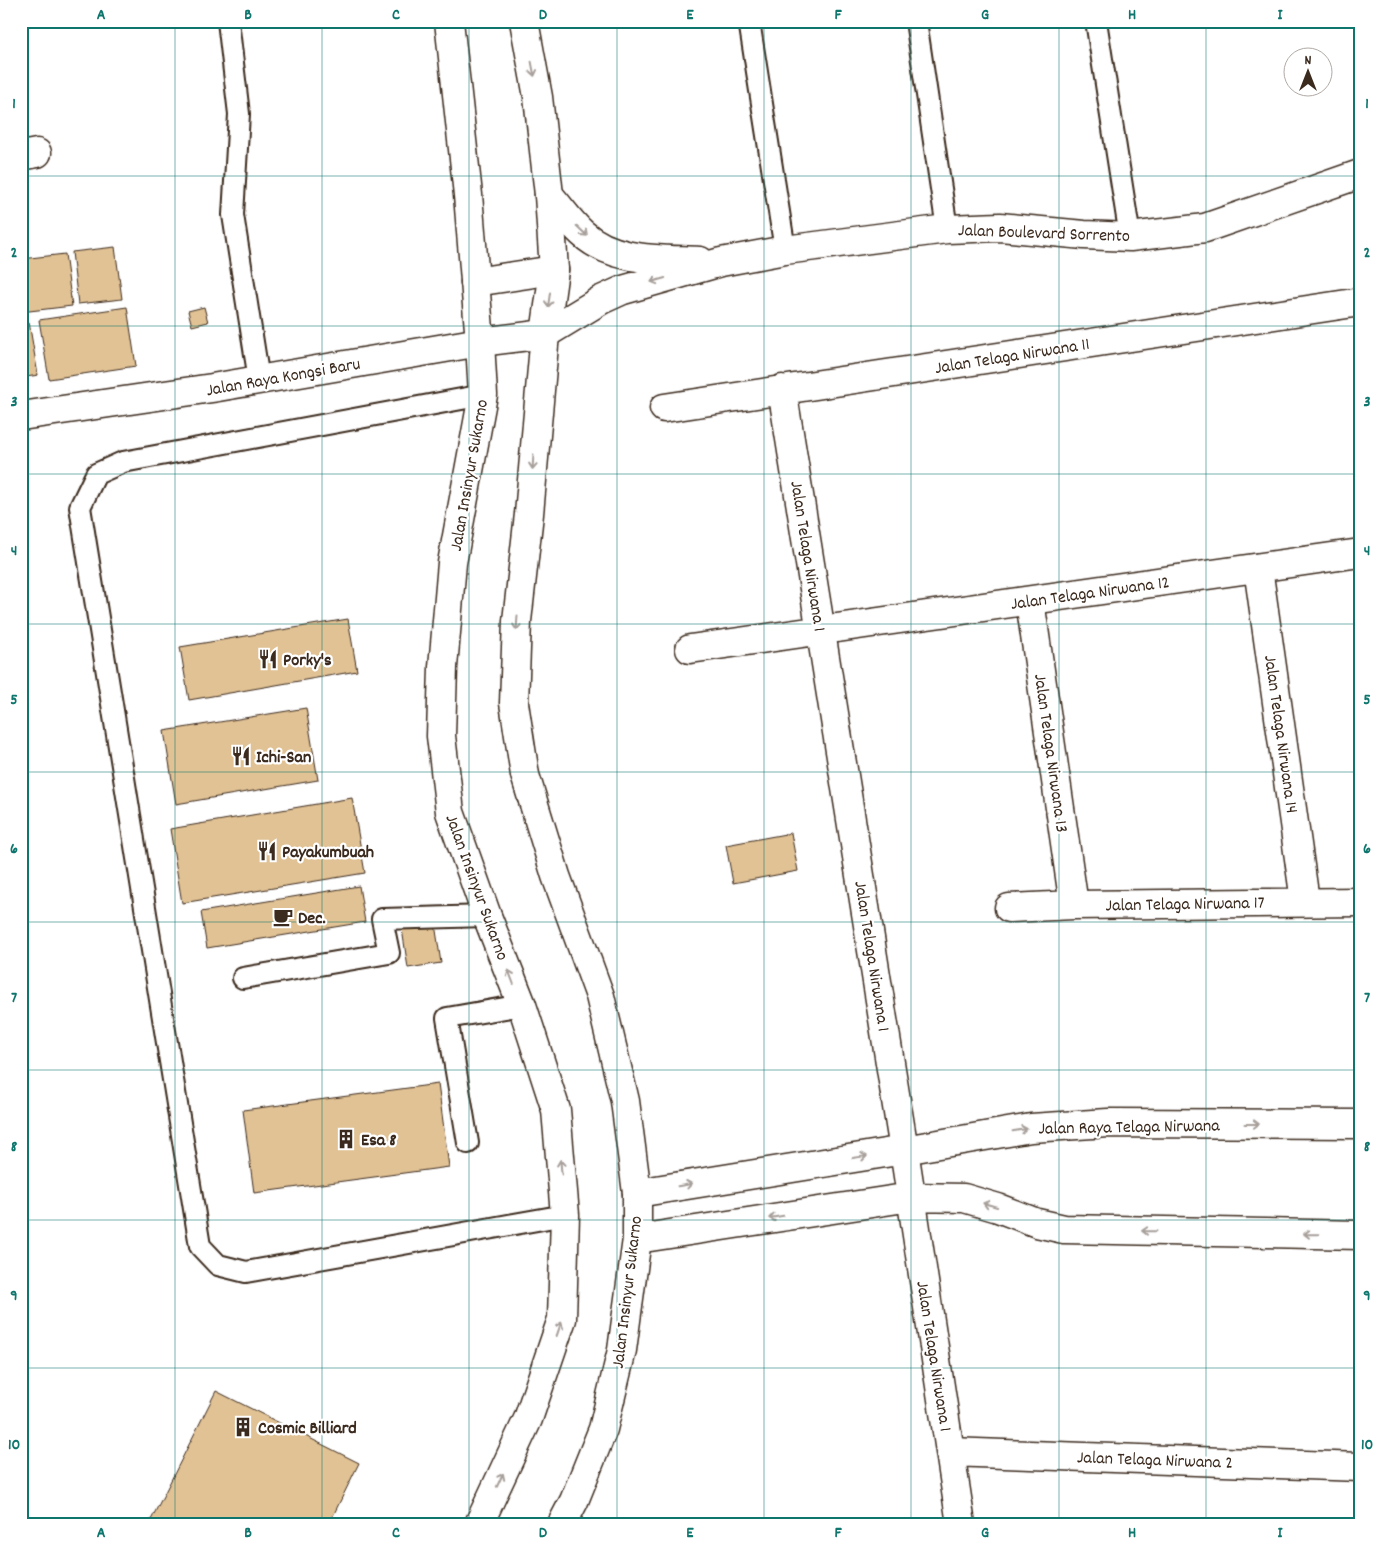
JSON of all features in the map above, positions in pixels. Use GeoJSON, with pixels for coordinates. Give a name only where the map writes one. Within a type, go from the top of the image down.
{"type":"FeatureCollection","features":[{"type":"Feature","properties":{"kind":"street","name":"Jalan Insinyur Sukarno"},"geometry":{"type":"LineString","coordinates":[[449,21],[468,196],[483,395],[452,563],[443,667],[441,736],[450,812],[487,916],[522,1005],[556,1110],[565,1215],[562,1319],[528,1419],[479,1524]]}},
{"type":"Feature","properties":{"kind":"street","name":"Jalan Insinyur Sukarno"},"geometry":{"type":"LineString","coordinates":[[524,21],[538,97],[549,195],[554,270],[545,334],[529,514],[517,621],[514,703],[525,775],[556,876],[600,996],[625,1101],[637,1193],[637,1239],[622,1350],[603,1429],[574,1500],[562,1524]]}},
{"type":"Feature","properties":{"kind":"street","name":"Jalan Boulevard Sorrento"},"geometry":{"type":"LineString","coordinates":[[545,334],[600,300],[623,290],[721,262],[785,250],[947,229],[1000,227],[1084,235],[1130,237],[1206,228],[1360,174]]}},
{"type":"Feature","properties":{"kind":"street","name":"Jalan Boulevard Sorrento"},"geometry":{"type":"LineString","coordinates":[[549,195],[582,233],[614,252],[645,258],[721,262]]}},
{"type":"Feature","properties":{"kind":"street"},"geometry":{"type":"LineString","coordinates":[[475,282],[554,270]]}},
{"type":"Feature","properties":{"kind":"street","name":"Jalan Telaga Nirwana 11"},"geometry":{"type":"LineString","coordinates":[[664,408],[1360,302]]}},
{"type":"Feature","properties":{"kind":"street","name":"Jalan Raya Kongsi Baru"},"geometry":{"type":"LineString","coordinates":[[21,416],[259,380],[480,342],[545,334]]}},
{"type":"Feature","properties":{"kind":"street","name":"Jalan Telaga Nirwana 1"},"geometry":{"type":"LineString","coordinates":[[782,389],[904,1150],[961,1524]]}},
{"type":"Feature","properties":{"kind":"street","name":"Jalan Telaga Nirwana 12"},"geometry":{"type":"LineString","coordinates":[[690,649],[1360,552]]}},
{"type":"Feature","properties":{"kind":"street","name":"Jalan Telaga Nirwana 14"},"geometry":{"type":"LineString","coordinates":[[1258,568],[1305,902]]}},
{"type":"Feature","properties":{"kind":"street","name":"Jalan Telaga Nirwana 13"},"geometry":{"type":"LineString","coordinates":[[1030,601],[1074,905]]}},
{"type":"Feature","properties":{"kind":"street","name":"Jalan Telaga Nirwana 17"},"geometry":{"type":"LineString","coordinates":[[1010,908],[1074,905],[1360,902]]}},
{"type":"Feature","properties":{"kind":"street","name":"Jalan Raya Telaga Nirwana"},"geometry":{"type":"LineString","coordinates":[[637,1193],[1031,1128],[1108,1123],[1360,1124]]}},
{"type":"Feature","properties":{"kind":"street"},"geometry":{"type":"LineString","coordinates":[[637,1239],[911,1197],[964,1198],[998,1208],[1037,1223],[1064,1229],[1360,1235]]}},
{"type":"Feature","properties":{"kind":"street","name":"Jalan Telaga Nirwana 2"},"geometry":{"type":"LineString","coordinates":[[950,1452],[1360,1467]]}},
{"type":"Feature","properties":{"kind":"lane"},"geometry":{"type":"LineString","coordinates":[[228,21],[239,114],[233,215],[259,380]]}},
{"type":"Feature","properties":{"kind":"lane"},"geometry":{"type":"LineString","coordinates":[[749,21],[785,250]]}},
{"type":"Feature","properties":{"kind":"lane"},"geometry":{"type":"LineString","coordinates":[[916,21],[947,229]]}},
{"type":"Feature","properties":{"kind":"lane"},"geometry":{"type":"LineString","coordinates":[[1096,21],[1130,237]]}},
{"type":"Feature","properties":{"kind":"lane"},"geometry":{"type":"LineString","coordinates":[[483,395],[123,462],[96,474],[80,507],[200,1246],[218,1265],[246,1272],[565,1215]]}},
{"type":"Feature","properties":{"kind":"lane"},"geometry":{"type":"LineString","coordinates":[[244,978],[389,953],[382,920],[487,916]]}},
{"type":"Feature","properties":{"kind":"lane"},"geometry":{"type":"LineString","coordinates":[[468,1143],[447,1018],[522,1005]]}},
{"type":"Feature","properties":{"kind":"building"},"geometry":{"type":"Polygon","coordinates":[[[115,247],[122,299],[78,304],[72,252],[115,247]]]}},
{"type":"Feature","properties":{"kind":"building"},"geometry":{"type":"Polygon","coordinates":[[[65,254],[72,306],[21,312],[21,259],[65,254]]]}},
{"type":"Feature","properties":{"kind":"building"},"geometry":{"type":"Polygon","coordinates":[[[127,307],[136,366],[49,379],[39,320],[127,307]]]}},
{"type":"Feature","properties":{"kind":"building"},"geometry":{"type":"Polygon","coordinates":[[[204,307],[208,322],[192,326],[188,311],[204,307]]]}},
{"type":"Feature","properties":{"kind":"building"},"geometry":{"type":"Polygon","coordinates":[[[29,322],[38,375],[21,378],[21,323],[29,322]]]}},
{"type":"Feature","properties":{"kind":"building","name":"Porky's"},"geometry":{"type":"Polygon","coordinates":[[[348,619],[357,671],[189,700],[180,647],[348,619]]]}},
{"type":"Feature","properties":{"kind":"building","name":"Ichi-San"},"geometry":{"type":"Polygon","coordinates":[[[306,708],[318,780],[176,804],[164,731],[306,708]]]}},
{"type":"Feature","properties":{"kind":"building","name":"Payakumbuah"},"geometry":{"type":"Polygon","coordinates":[[[352,798],[365,873],[182,903],[170,829],[352,798]]]}},
{"type":"Feature","properties":{"kind":"building"},"geometry":{"type":"Polygon","coordinates":[[[791,833],[798,871],[733,883],[726,845],[791,833]]]}},
{"type":"Feature","properties":{"kind":"building","name":"Dec."},"geometry":{"type":"Polygon","coordinates":[[[359,886],[365,922],[207,948],[201,912],[359,886]]]}},
{"type":"Feature","properties":{"kind":"building"},"geometry":{"type":"Polygon","coordinates":[[[435,924],[441,963],[408,968],[402,929],[435,924]]]}},
{"type":"Feature","properties":{"kind":"building","name":"Esa 8"},"geometry":{"type":"Polygon","coordinates":[[[438,1084],[449,1167],[254,1193],[243,1110],[438,1084]]]}},
{"type":"Feature","properties":{"kind":"building","name":"Cosmic Billiard"},"geometry":{"type":"Polygon","coordinates":[[[216,1391],[359,1463],[329,1524],[149,1524],[216,1391]]]}},
{"type":"Feature","properties":{"kind":"place","name":"Porky's"},"geometry":{"type":"Point","coordinates":[268,659]}},
{"type":"Feature","properties":{"kind":"place","name":"Ichi-San"},"geometry":{"type":"Point","coordinates":[241,756]}},
{"type":"Feature","properties":{"kind":"place","name":"Payakumbuah"},"geometry":{"type":"Point","coordinates":[267,851]}},
{"type":"Feature","properties":{"kind":"place","name":"Dec."},"geometry":{"type":"Point","coordinates":[283,917]}},
{"type":"Feature","properties":{"kind":"place","name":"Esa 8"},"geometry":{"type":"Point","coordinates":[346,1139]}},
{"type":"Feature","properties":{"kind":"place","name":"Cosmic Billiard"},"geometry":{"type":"Point","coordinates":[243,1427]}}]}
